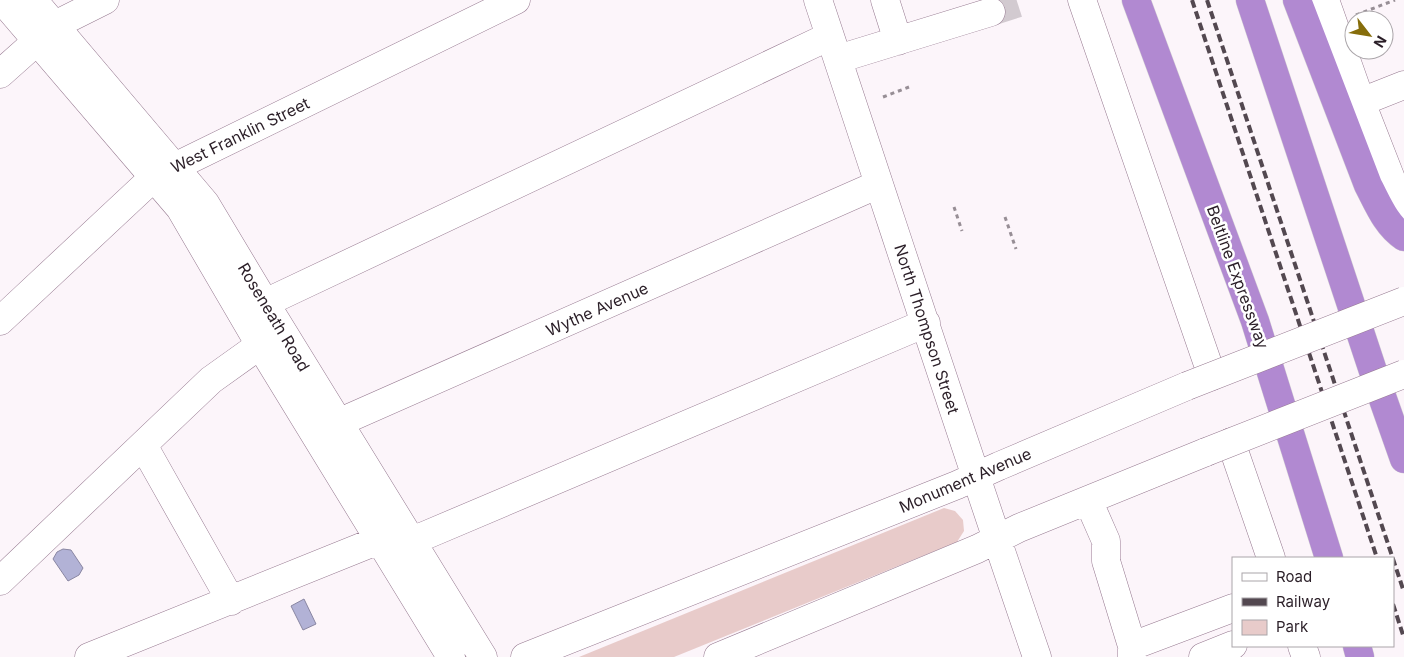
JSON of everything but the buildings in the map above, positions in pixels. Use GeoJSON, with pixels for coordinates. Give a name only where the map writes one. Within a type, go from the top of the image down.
{"type":"FeatureCollection","features":[{"type":"Feature","properties":{"kind":"highway","name":"Beltline Expressway"},"geometry":{"type":"LineString","coordinates":[[1136,0],[1255,321],[1329,557]]}},
{"type":"Feature","properties":{"kind":"highway"},"geometry":{"type":"LineString","coordinates":[[1250,0],[1372,371],[1404,459]]}},
{"type":"Feature","properties":{"kind":"highway"},"geometry":{"type":"LineString","coordinates":[[1297,0],[1368,185],[1382,212],[1395,231],[1404,237]]}},
{"type":"Feature","properties":{"kind":"street","name":"Roseneath Road"},"geometry":{"type":"LineString","coordinates":[[2,0],[46,33],[165,172],[205,203],[483,657]]}},
{"type":"Feature","properties":{"kind":"street","name":"Roseneath Road"},"geometry":{"type":"LineString","coordinates":[[33,0],[46,33]]}},
{"type":"Feature","properties":{"kind":"street"},"geometry":{"type":"LineString","coordinates":[[0,74],[46,33],[105,0]]}},
{"type":"Feature","properties":{"kind":"street","name":"West Franklin Street"},"geometry":{"type":"LineString","coordinates":[[0,321],[165,172],[516,0]]}},
{"type":"Feature","properties":{"kind":"street","name":"North Thompson Street"},"geometry":{"type":"LineString","coordinates":[[818,0],[926,323],[975,477],[1037,657]]}},
{"type":"Feature","properties":{"kind":"street"},"geometry":{"type":"LineString","coordinates":[[885,0],[898,40]]}},
{"type":"Feature","properties":{"kind":"street"},"geometry":{"type":"LineString","coordinates":[[1082,0],[1199,381]]}},
{"type":"Feature","properties":{"kind":"street"},"geometry":{"type":"LineString","coordinates":[[1324,0],[1404,212]]}},
{"type":"Feature","properties":{"kind":"street"},"geometry":{"type":"LineString","coordinates":[[265,302],[834,48],[898,40],[991,12]]}},
{"type":"Feature","properties":{"kind":"street"},"geometry":{"type":"LineString","coordinates":[[1362,102],[1404,85]]}},
{"type":"Feature","properties":{"kind":"street","name":"Roseneath Road"},"geometry":{"type":"LineString","coordinates":[[165,172],[180,208],[260,345],[451,657]]}},
{"type":"Feature","properties":{"kind":"street","name":"Wythe Avenue"},"geometry":{"type":"LineString","coordinates":[[314,434],[879,184]]}},
{"type":"Feature","properties":{"kind":"street","name":"Monument Avenue"},"geometry":{"type":"LineString","coordinates":[[525,657],[975,477],[1199,381],[1404,301]]}},
{"type":"Feature","properties":{"kind":"street"},"geometry":{"type":"LineString","coordinates":[[412,541],[926,323]]}},
{"type":"Feature","properties":{"kind":"street"},"geometry":{"type":"LineString","coordinates":[[0,580],[211,380],[260,345]]}},
{"type":"Feature","properties":{"kind":"street"},"geometry":{"type":"LineString","coordinates":[[718,657],[977,549],[1019,528],[1404,374]]}},
{"type":"Feature","properties":{"kind":"street"},"geometry":{"type":"LineString","coordinates":[[1231,442],[1271,557]]}},
{"type":"Feature","properties":{"kind":"street"},"geometry":{"type":"LineString","coordinates":[[143,446],[231,600]]}},
{"type":"Feature","properties":{"kind":"street"},"geometry":{"type":"LineString","coordinates":[[1088,500],[1106,541],[1106,560],[1132,652],[1232,608]]}},
{"type":"Feature","properties":{"kind":"street"},"geometry":{"type":"LineString","coordinates":[[90,657],[379,540]]}},
{"type":"Feature","properties":{"kind":"street"},"geometry":{"type":"LineString","coordinates":[[1203,657],[1232,645]]}},
{"type":"Feature","properties":{"kind":"path"},"geometry":{"type":"LineString","coordinates":[[1370,10],[1395,0]]}},
{"type":"Feature","properties":{"kind":"path"},"geometry":{"type":"LineString","coordinates":[[883,97],[909,87]]}},
{"type":"Feature","properties":{"kind":"path"},"geometry":{"type":"LineString","coordinates":[[954,207],[962,231]]}},
{"type":"Feature","properties":{"kind":"path"},"geometry":{"type":"LineString","coordinates":[[1005,217],[1016,249]]}},
{"type":"Feature","properties":{"kind":"green space"},"geometry":{"type":"Polygon","coordinates":[[[944,508],[955,511],[963,520],[964,531],[957,542],[674,657],[579,657],[944,508]]]}},
{"type":"Feature","properties":{"kind":"water"},"geometry":{"type":"Polygon","coordinates":[[[63,549],[71,550],[83,568],[79,575],[68,581],[53,559],[57,552],[63,549]]]}},
{"type":"Feature","properties":{"kind":"water"},"geometry":{"type":"Polygon","coordinates":[[[304,599],[316,624],[303,630],[291,606],[304,599]]]}},
{"type":"Feature","properties":{"kind":"tunnel"},"geometry":{"type":"LineString","coordinates":[[991,12],[1028,0]]}},
{"type":"Feature","properties":{"kind":"railway"},"geometry":{"type":"LineString","coordinates":[[1192,0],[1377,557]]}},
{"type":"Feature","properties":{"kind":"railway"},"geometry":{"type":"LineString","coordinates":[[1207,0],[1392,557]]}},
{"type":"Feature","properties":{"kind":"railway"},"geometry":{"type":"LineString","coordinates":[[1394,562],[1404,592]]}},
{"type":"Feature","properties":{"kind":"railway"},"geometry":{"type":"LineString","coordinates":[[1394,607],[1404,638]]}}]}
